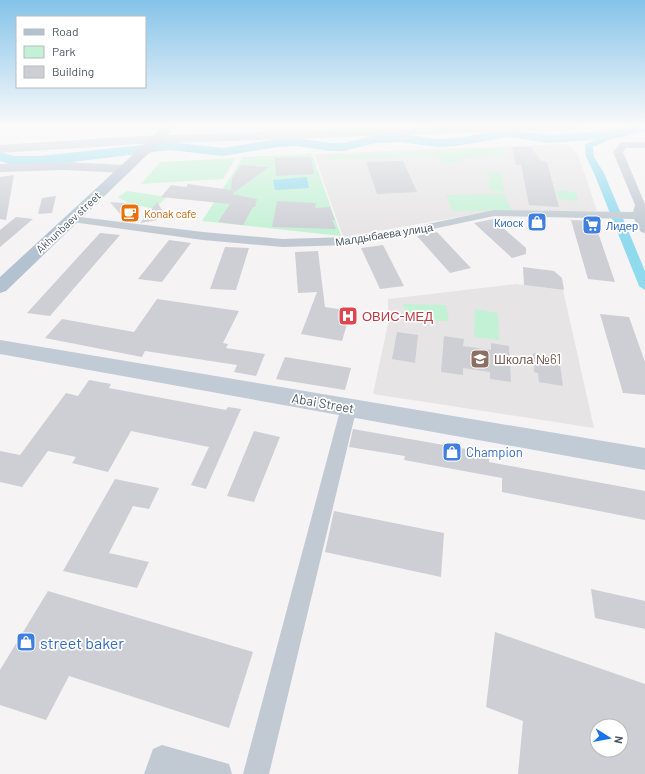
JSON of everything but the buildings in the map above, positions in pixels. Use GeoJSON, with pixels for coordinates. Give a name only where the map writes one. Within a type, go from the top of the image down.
{"type":"FeatureCollection","features":[{"type":"Feature","properties":{"kind":"main road","name":"Akhunbaev street"},"geometry":{"type":"LineString","coordinates":[[0,287],[133,161]]}},
{"type":"Feature","properties":{"kind":"street"},"geometry":{"type":"LineString","coordinates":[[620,161],[640,205],[645,230]]}},
{"type":"Feature","properties":{"kind":"street"},"geometry":{"type":"LineString","coordinates":[[0,168],[129,165]]}},
{"type":"Feature","properties":{"kind":"street","name":"Малдыбаева улица"},"geometry":{"type":"LineString","coordinates":[[72,219],[203,236],[283,243],[356,240],[409,231],[494,213],[603,214],[642,216]]}},
{"type":"Feature","properties":{"kind":"street","name":"Abai Street"},"geometry":{"type":"LineString","coordinates":[[0,347],[645,460]]}},
{"type":"Feature","properties":{"kind":"street"},"geometry":{"type":"LineString","coordinates":[[256,774],[349,407]]}},
{"type":"Feature","properties":{"kind":"street"},"geometry":{"type":"LineString","coordinates":[[157,774],[162,758],[218,774]]}},
{"type":"Feature","properties":{"kind":"shaded area"},"geometry":{"type":"Polygon","coordinates":[[[316,161],[580,161],[597,211],[493,211],[343,237],[316,161]]]}},
{"type":"Feature","properties":{"kind":"shaded area","name":"Школа №61"},"geometry":{"type":"Polygon","coordinates":[[[516,284],[563,290],[594,428],[373,394],[388,324],[388,299],[516,284]]]}},
{"type":"Feature","properties":{"kind":"green space"},"geometry":{"type":"Polygon","coordinates":[[[234,161],[223,179],[141,184],[160,162],[234,161]]]}},
{"type":"Feature","properties":{"kind":"green space"},"geometry":{"type":"Polygon","coordinates":[[[240,161],[315,161],[341,236],[202,221],[240,161]]]}},
{"type":"Feature","properties":{"kind":"green space"},"geometry":{"type":"Polygon","coordinates":[[[441,161],[460,161],[460,162],[443,164],[441,161]]]}},
{"type":"Feature","properties":{"kind":"green space"},"geometry":{"type":"Polygon","coordinates":[[[488,171],[502,173],[504,192],[490,190],[488,171]]]}},
{"type":"Feature","properties":{"kind":"green space"},"geometry":{"type":"Polygon","coordinates":[[[556,190],[576,192],[578,201],[559,199],[556,190]]]}},
{"type":"Feature","properties":{"kind":"green space"},"geometry":{"type":"Polygon","coordinates":[[[127,191],[167,197],[154,209],[128,203],[118,197],[127,191]]]}},
{"type":"Feature","properties":{"kind":"green space"},"geometry":{"type":"Polygon","coordinates":[[[503,194],[512,210],[453,211],[446,195],[503,194]]]}},
{"type":"Feature","properties":{"kind":"green space"},"geometry":{"type":"Polygon","coordinates":[[[404,304],[446,305],[449,321],[405,320],[404,304]]]}},
{"type":"Feature","properties":{"kind":"green space"},"geometry":{"type":"Polygon","coordinates":[[[475,309],[498,313],[499,340],[474,337],[475,309]]]}},
{"type":"Feature","properties":{"kind":"water"},"geometry":{"type":"Polygon","coordinates":[[[307,177],[309,188],[275,190],[273,180],[307,177]]]}},
{"type":"Feature","properties":{"kind":"waterway"},"geometry":{"type":"LineString","coordinates":[[592,161],[599,173],[645,286]]}},
{"type":"Feature","properties":{"kind":"place","name":"Konak cafe"},"geometry":{"type":"Point","coordinates":[130,213]}},
{"type":"Feature","properties":{"kind":"place","name":"Киоск"},"geometry":{"type":"Point","coordinates":[537,222]}},
{"type":"Feature","properties":{"kind":"place","name":"Лидер"},"geometry":{"type":"Point","coordinates":[592,225]}},
{"type":"Feature","properties":{"kind":"place","name":"ОВИС-МЕД"},"geometry":{"type":"Point","coordinates":[348,316]}},
{"type":"Feature","properties":{"kind":"place","name":"Школа №61"},"geometry":{"type":"Point","coordinates":[480,359]}},
{"type":"Feature","properties":{"kind":"place","name":"Champion"},"geometry":{"type":"Point","coordinates":[452,452]}},
{"type":"Feature","properties":{"kind":"place","name":"street baker"},"geometry":{"type":"Point","coordinates":[26,642]}}]}
